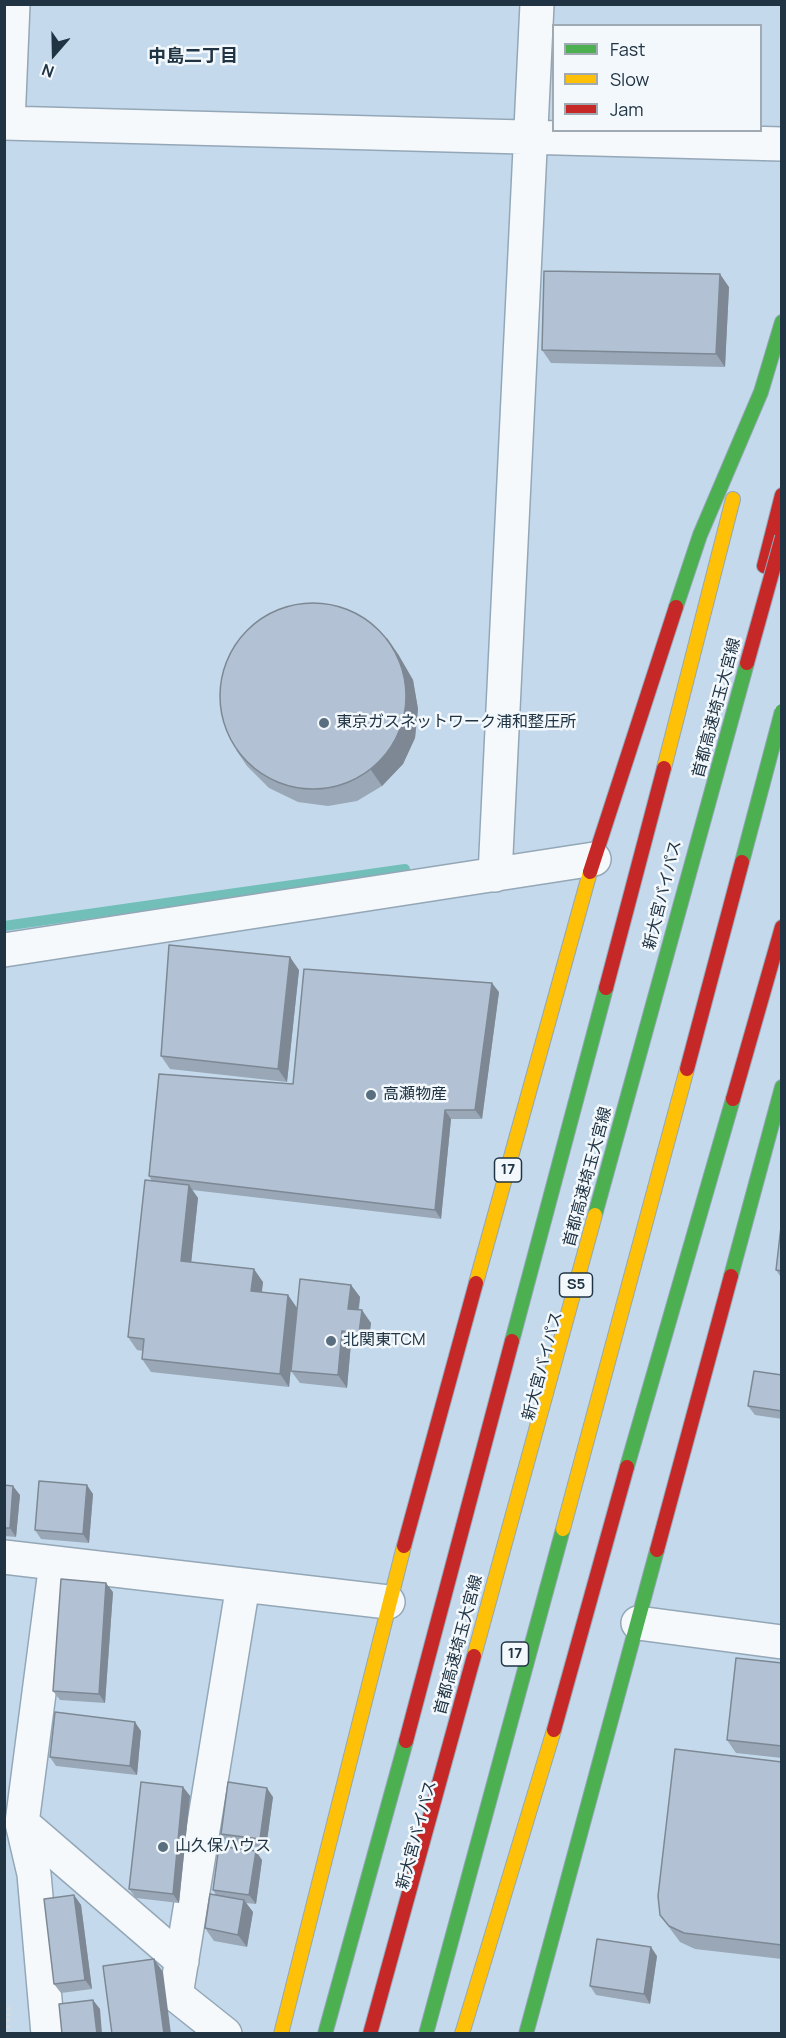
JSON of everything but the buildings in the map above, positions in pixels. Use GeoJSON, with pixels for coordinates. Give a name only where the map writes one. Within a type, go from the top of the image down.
{"type":"FeatureCollection","features":[{"type":"Feature","properties":{"kind":"highway","name":"17"},"geometry":{"type":"LineString","coordinates":[[281,2034],[388,1602],[594,859],[700,535],[761,392],[782,322]]}},
{"type":"Feature","properties":{"kind":"highway"},"geometry":{"type":"LineString","coordinates":[[325,2034],[423,1676],[651,818],[761,392]]}},
{"type":"Feature","properties":{"kind":"highway","name":"新大宮バイパス"},"geometry":{"type":"LineString","coordinates":[[381,2034],[587,1265],[782,495]]}},
{"type":"Feature","properties":{"kind":"highway","name":"首都高速埼玉大宮線"},"geometry":{"type":"LineString","coordinates":[[370,2034],[782,537]]}},
{"type":"Feature","properties":{"kind":"highway"},"geometry":{"type":"LineString","coordinates":[[426,2034],[782,711]]}},
{"type":"Feature","properties":{"kind":"highway","name":"17"},"geometry":{"type":"LineString","coordinates":[[471,1815],[619,1274],[782,741]]}},
{"type":"Feature","properties":{"kind":"highway"},"geometry":{"type":"LineString","coordinates":[[462,2034],[551,1741],[610,1525],[664,1345],[782,927]]}},
{"type":"Feature","properties":{"kind":"highway"},"geometry":{"type":"LineString","coordinates":[[526,2034],[638,1623],[771,1170],[782,1087]]}},
{"type":"Feature","properties":{"kind":"street"},"geometry":{"type":"LineString","coordinates":[[13,4],[6,123],[782,144]]}},
{"type":"Feature","properties":{"kind":"street"},"geometry":{"type":"LineString","coordinates":[[495,875],[537,4]]}},
{"type":"Feature","properties":{"kind":"street"},"geometry":{"type":"LineString","coordinates":[[4,950],[594,859]]}},
{"type":"Feature","properties":{"kind":"street"},"geometry":{"type":"LineString","coordinates":[[4,1557],[388,1602]]}},
{"type":"Feature","properties":{"kind":"street"},"geometry":{"type":"LineString","coordinates":[[48,2034],[34,1874],[22,1823],[56,1563]]}},
{"type":"Feature","properties":{"kind":"street"},"geometry":{"type":"LineString","coordinates":[[225,2034],[176,1995],[243,1585]]}},
{"type":"Feature","properties":{"kind":"street"},"geometry":{"type":"LineString","coordinates":[[638,1623],[782,1642]]}},
{"type":"Feature","properties":{"kind":"street"},"geometry":{"type":"LineString","coordinates":[[22,1823],[182,1961]]}},
{"type":"Feature","properties":{"kind":"waterway"},"geometry":{"type":"LineString","coordinates":[[4,926],[405,869]]}},
{"type":"Feature","properties":{"kind":"traffic: fast"},"geometry":{"type":"LineString","coordinates":[[676,607],[700,535],[761,392],[782,322]]}},
{"type":"Feature","properties":{"kind":"traffic: fast"},"geometry":{"type":"LineString","coordinates":[[595,1215],[747,663]]}},
{"type":"Feature","properties":{"kind":"traffic: fast"},"geometry":{"type":"LineString","coordinates":[[742,862],[782,711]]}},
{"type":"Feature","properties":{"kind":"traffic: fast"},"geometry":{"type":"LineString","coordinates":[[512,1341],[606,988]]}},
{"type":"Feature","properties":{"kind":"traffic: fast"},"geometry":{"type":"LineString","coordinates":[[731,1276],[782,1087]]}},
{"type":"Feature","properties":{"kind":"traffic: fast"},"geometry":{"type":"LineString","coordinates":[[627,1467],[733,1099]]}},
{"type":"Feature","properties":{"kind":"traffic: fast"},"geometry":{"type":"LineString","coordinates":[[426,2034],[563,1529]]}},
{"type":"Feature","properties":{"kind":"traffic: fast"},"geometry":{"type":"LineString","coordinates":[[526,2034],[657,1550]]}},
{"type":"Feature","properties":{"kind":"traffic: fast"},"geometry":{"type":"LineString","coordinates":[[325,2034],[406,1741]]}},
{"type":"Feature","properties":{"kind":"traffic: slow"},"geometry":{"type":"LineString","coordinates":[[664,768],[733,499]]}},
{"type":"Feature","properties":{"kind":"traffic: slow"},"geometry":{"type":"LineString","coordinates":[[476,1283],[590,872]]}},
{"type":"Feature","properties":{"kind":"traffic: slow"},"geometry":{"type":"LineString","coordinates":[[563,1529],[687,1069]]}},
{"type":"Feature","properties":{"kind":"traffic: slow"},"geometry":{"type":"LineString","coordinates":[[474,1656],[595,1215]]}},
{"type":"Feature","properties":{"kind":"traffic: slow"},"geometry":{"type":"LineString","coordinates":[[281,2034],[404,1546]]}},
{"type":"Feature","properties":{"kind":"traffic: slow"},"geometry":{"type":"LineString","coordinates":[[462,2034],[554,1730]]}},
{"type":"Feature","properties":{"kind":"traffic: jam"},"geometry":{"type":"LineString","coordinates":[[764,566],[782,495]]}},
{"type":"Feature","properties":{"kind":"traffic: jam"},"geometry":{"type":"LineString","coordinates":[[747,663],[782,537]]}},
{"type":"Feature","properties":{"kind":"traffic: jam"},"geometry":{"type":"LineString","coordinates":[[590,872],[676,607]]}},
{"type":"Feature","properties":{"kind":"traffic: jam"},"geometry":{"type":"LineString","coordinates":[[606,988],[664,768]]}},
{"type":"Feature","properties":{"kind":"traffic: jam"},"geometry":{"type":"LineString","coordinates":[[687,1069],[742,862]]}},
{"type":"Feature","properties":{"kind":"traffic: jam"},"geometry":{"type":"LineString","coordinates":[[733,1099],[782,927]]}},
{"type":"Feature","properties":{"kind":"traffic: jam"},"geometry":{"type":"LineString","coordinates":[[657,1550],[731,1276]]}},
{"type":"Feature","properties":{"kind":"traffic: jam"},"geometry":{"type":"LineString","coordinates":[[404,1546],[476,1283]]}},
{"type":"Feature","properties":{"kind":"traffic: jam"},"geometry":{"type":"LineString","coordinates":[[406,1741],[512,1341]]}},
{"type":"Feature","properties":{"kind":"traffic: jam"},"geometry":{"type":"LineString","coordinates":[[554,1730],[627,1467]]}},
{"type":"Feature","properties":{"kind":"traffic: jam"},"geometry":{"type":"LineString","coordinates":[[370,2034],[474,1656]]}},
{"type":"Feature","properties":{"kind":"place","name":"東京ガスネットワーク浦和整圧所"},"geometry":{"type":"Point","coordinates":[324,723]}},
{"type":"Feature","properties":{"kind":"place","name":"高瀬物産"},"geometry":{"type":"Point","coordinates":[371,1095]}},
{"type":"Feature","properties":{"kind":"place","name":"北関東TCM"},"geometry":{"type":"Point","coordinates":[331,1341]}},
{"type":"Feature","properties":{"kind":"place","name":"山久保ハウス"},"geometry":{"type":"Point","coordinates":[163,1847]}},
{"type":"Feature","properties":{"kind":"district","name":"中島二丁目"},"geometry":{"type":"Point","coordinates":[193,57]}}]}
